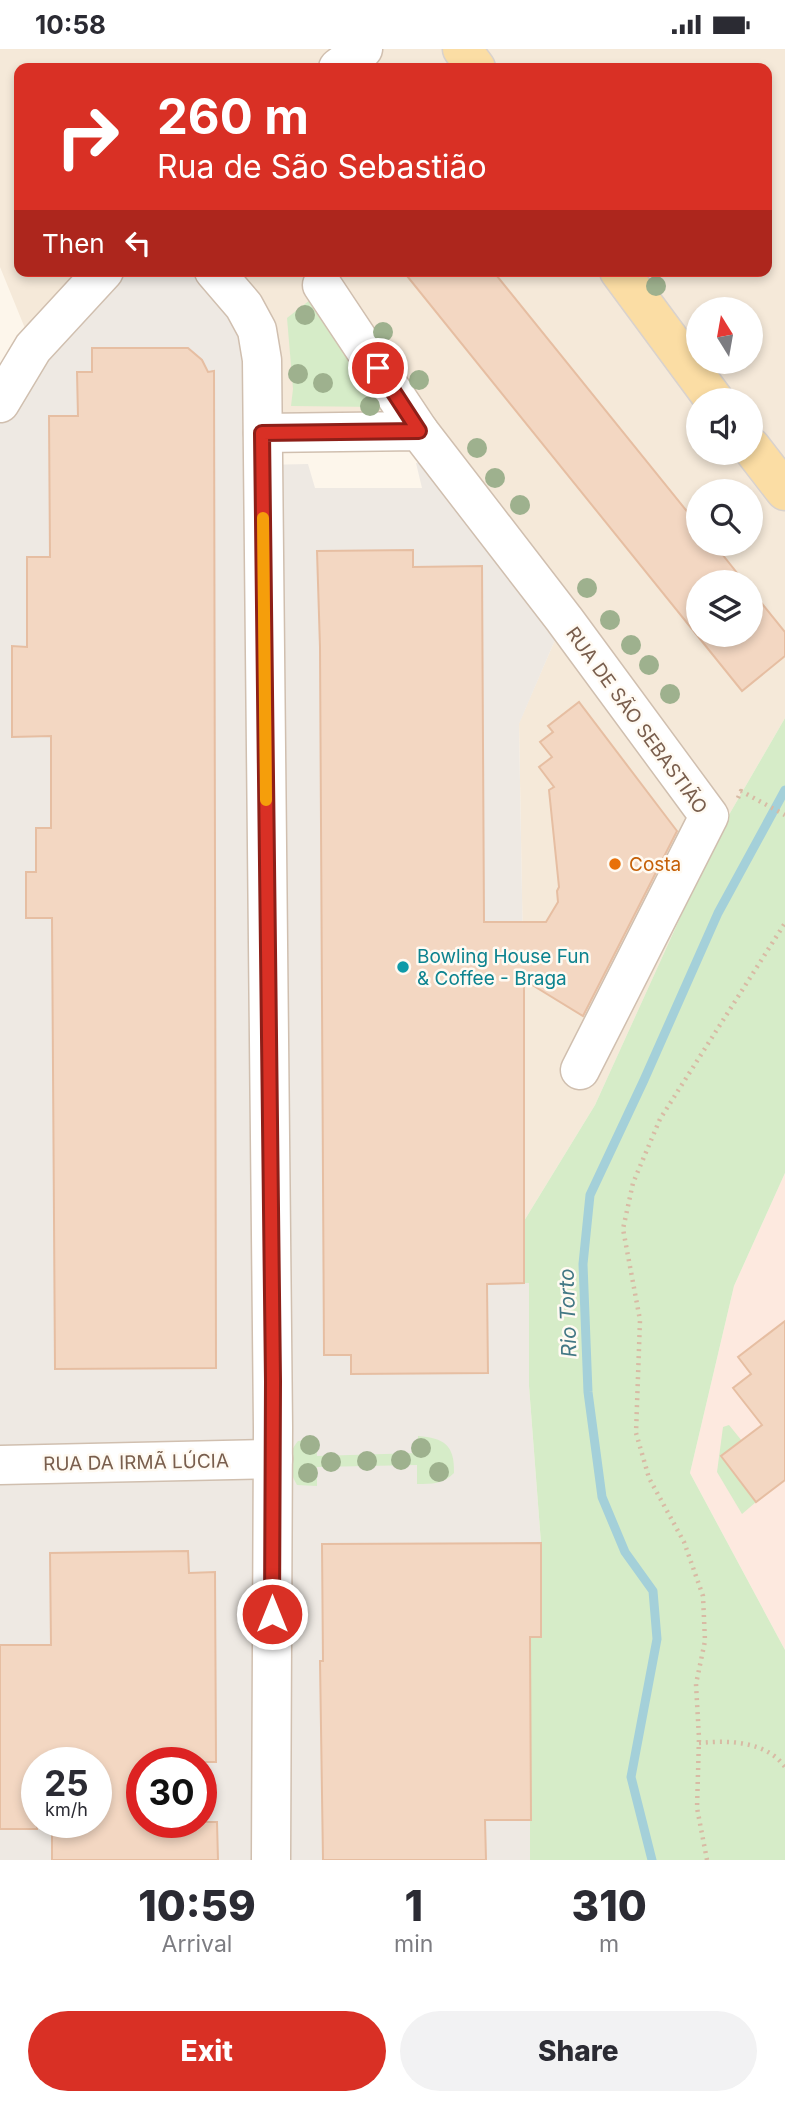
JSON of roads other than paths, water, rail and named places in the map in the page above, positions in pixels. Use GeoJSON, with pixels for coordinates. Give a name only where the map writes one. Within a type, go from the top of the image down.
{"type":"FeatureCollection","features":[{"type":"Feature","properties":{"kind":"main road"},"geometry":{"type":"LineString","coordinates":[[622,277],[705,388]]}},
{"type":"Feature","properties":{"kind":"main road"},"geometry":{"type":"LineString","coordinates":[[763,463],[785,491]]}},
{"type":"Feature","properties":{"kind":"street"},"geometry":{"type":"LineString","coordinates":[[345,63],[363,49]]}},
{"type":"Feature","properties":{"kind":"street"},"geometry":{"type":"LineString","coordinates":[[0,403],[33,348],[98,277]]}},
{"type":"Feature","properties":{"kind":"street"},"geometry":{"type":"LineString","coordinates":[[219,277],[244,306],[257,330],[262,360],[273,1459],[271,1860]]}},
{"type":"Feature","properties":{"kind":"street","name":"RUA DE SÃO SEBASTIÃO"},"geometry":{"type":"LineString","coordinates":[[322,285],[419,431],[564,619],[709,816],[580,1070]]}},
{"type":"Feature","properties":{"kind":"street"},"geometry":{"type":"LineString","coordinates":[[262,433],[419,431]]}},
{"type":"Feature","properties":{"kind":"street","name":"RUA DA IRMÃ LÚCIA"},"geometry":{"type":"LineString","coordinates":[[0,1465],[273,1459]]}},
{"type":"Feature","properties":{"kind":"waterway","name":"Rio Torto"},"geometry":{"type":"LineString","coordinates":[[652,1860],[631,1777],[657,1639],[653,1591],[625,1552],[602,1497],[588,1392],[583,1264],[590,1195],[718,913],[785,790]]}},
{"type":"Feature","properties":{"kind":"place","name":"Costa"},"geometry":{"type":"Point","coordinates":[615,864]}},
{"type":"Feature","properties":{"kind":"place","name":"Bowling House Fun & Coffee - Braga"},"geometry":{"type":"Point","coordinates":[403,967]}}]}
